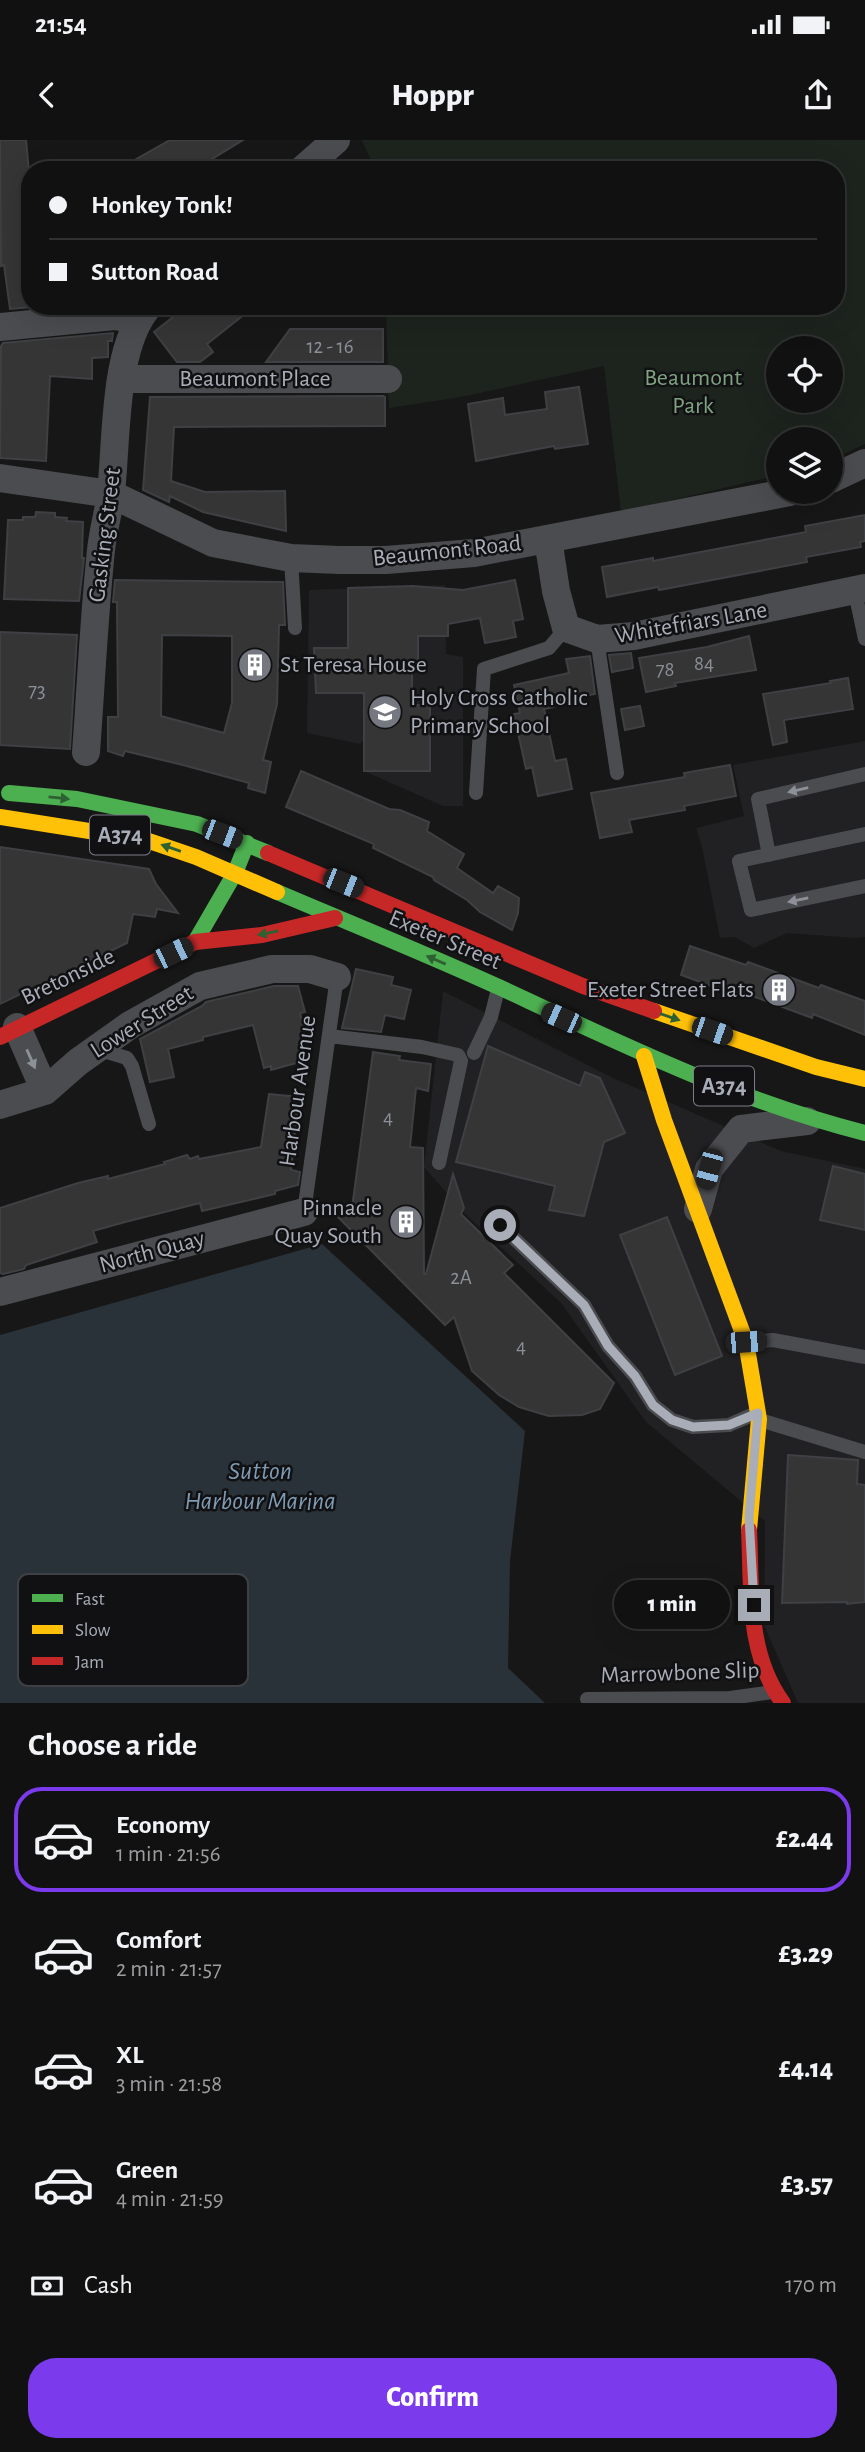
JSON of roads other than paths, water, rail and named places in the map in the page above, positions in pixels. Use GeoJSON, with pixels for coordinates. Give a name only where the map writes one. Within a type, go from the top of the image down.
{"type":"FeatureCollection","features":[{"type":"Feature","properties":{"kind":"main road","name":"Exeter Street"},"geometry":{"type":"LineString","coordinates":[[0,792],[78,799],[197,824],[549,965],[583,986],[816,1067],[865,1079]]}},
{"type":"Feature","properties":{"kind":"main road","name":"Exeter Street"},"geometry":{"type":"LineString","coordinates":[[0,817],[146,839],[235,873],[498,987],[644,1056],[813,1120],[865,1133]]}},
{"type":"Feature","properties":{"kind":"main road"},"geometry":{"type":"LineString","coordinates":[[195,942],[235,873],[247,843]]}},
{"type":"Feature","properties":{"kind":"main road","name":"Bretonside"},"geometry":{"type":"LineString","coordinates":[[9,1032],[195,942],[262,935],[335,918]]}},
{"type":"Feature","properties":{"kind":"main road"},"geometry":{"type":"LineString","coordinates":[[583,986],[614,1014]]}},
{"type":"Feature","properties":{"kind":"main road"},"geometry":{"type":"LineString","coordinates":[[628,1031],[644,1056],[664,1120],[746,1342],[758,1416],[749,1517],[753,1626],[760,1658],[779,1697]]}},
{"type":"Feature","properties":{"kind":"street"},"geometry":{"type":"LineString","coordinates":[[312,161],[335,140]]}},
{"type":"Feature","properties":{"kind":"street"},"geometry":{"type":"LineString","coordinates":[[0,327],[124,315]]}},
{"type":"Feature","properties":{"kind":"street","name":"Gasking Street"},"geometry":{"type":"LineString","coordinates":[[86,752],[101,547],[111,494],[121,379],[130,337],[142,315]]}},
{"type":"Feature","properties":{"kind":"street","name":"Beaumont Place"},"geometry":{"type":"LineString","coordinates":[[121,379],[388,379]]}},
{"type":"Feature","properties":{"kind":"street"},"geometry":{"type":"LineString","coordinates":[[843,473],[865,463]]}},
{"type":"Feature","properties":{"kind":"street","name":"Beaumont Road"},"geometry":{"type":"LineString","coordinates":[[0,478],[111,494],[214,543],[291,558],[339,561],[474,553],[766,497]]}},
{"type":"Feature","properties":{"kind":"street"},"geometry":{"type":"LineString","coordinates":[[548,539],[556,591],[566,628]]}},
{"type":"Feature","properties":{"kind":"street","name":"Whitefriars Lane"},"geometry":{"type":"LineString","coordinates":[[566,628],[597,639],[634,636],[860,590]]}},
{"type":"Feature","properties":{"kind":"street","name":"Lower Street"},"geometry":{"type":"LineString","coordinates":[[0,1105],[46,1091],[130,1025],[200,986],[272,969],[310,969],[337,977]]}},
{"type":"Feature","properties":{"kind":"street"},"geometry":{"type":"LineString","coordinates":[[9,1032],[46,1091]]}},
{"type":"Feature","properties":{"kind":"street"},"geometry":{"type":"LineString","coordinates":[[698,1209],[709,1169],[741,1129],[813,1120]]}},
{"type":"Feature","properties":{"kind":"street","name":"North Quay"},"geometry":{"type":"LineString","coordinates":[[0,1292],[304,1212]]}},
{"type":"Feature","properties":{"kind":"lane"},"geometry":{"type":"LineString","coordinates":[[291,558],[295,628]]}},
{"type":"Feature","properties":{"kind":"lane"},"geometry":{"type":"LineString","coordinates":[[860,590],[865,639]]}},
{"type":"Feature","properties":{"kind":"lane"},"geometry":{"type":"LineString","coordinates":[[476,793],[484,669],[549,648],[566,628]]}},
{"type":"Feature","properties":{"kind":"lane"},"geometry":{"type":"LineString","coordinates":[[597,639],[617,773]]}},
{"type":"Feature","properties":{"kind":"lane"},"geometry":{"type":"LineString","coordinates":[[769,855],[758,799],[865,774]]}},
{"type":"Feature","properties":{"kind":"lane"},"geometry":{"type":"LineString","coordinates":[[865,834],[739,861],[751,910],[865,886]]}},
{"type":"Feature","properties":{"kind":"lane","name":"Harbour Avenue"},"geometry":{"type":"LineString","coordinates":[[304,1212],[337,977]]}},
{"type":"Feature","properties":{"kind":"lane"},"geometry":{"type":"LineString","coordinates":[[474,1053],[491,1017],[498,987]]}},
{"type":"Feature","properties":{"kind":"lane"},"geometry":{"type":"LineString","coordinates":[[329,1036],[422,1047],[458,1055],[461,1061],[439,1163]]}},
{"type":"Feature","properties":{"kind":"lane"},"geometry":{"type":"LineString","coordinates":[[97,1049],[127,1058],[132,1066],[149,1124]]}},
{"type":"Feature","properties":{"kind":"lane"},"geometry":{"type":"LineString","coordinates":[[500,1225],[584,1305],[608,1346],[635,1376],[653,1405],[672,1420],[693,1427],[729,1425],[758,1416],[865,1452]]}},
{"type":"Feature","properties":{"kind":"lane"},"geometry":{"type":"LineString","coordinates":[[746,1342],[773,1340],[865,1357]]}},
{"type":"Feature","properties":{"kind":"lane","name":"Marrowbone Slip"},"geometry":{"type":"LineString","coordinates":[[587,1699],[779,1697]]}},
{"type":"Feature","properties":{"kind":"water","name":"Sutton Harbour Marina"},"geometry":{"type":"Polygon","coordinates":[[[322,1244],[525,1431],[510,1561],[508,1668],[545,1703],[0,1703],[0,1335],[322,1244]]]}},
{"type":"Feature","properties":{"kind":"place","name":"St Teresa House"},"geometry":{"type":"Point","coordinates":[255,665]}},
{"type":"Feature","properties":{"kind":"place","name":"Holy Cross Catholic Primary School"},"geometry":{"type":"Point","coordinates":[385,712]}},
{"type":"Feature","properties":{"kind":"place","name":"Exeter Street Flats"},"geometry":{"type":"Point","coordinates":[779,990]}},
{"type":"Feature","properties":{"kind":"place","name":"Pinnacle Quay South"},"geometry":{"type":"Point","coordinates":[406,1222]}},
{"type":"Feature","properties":{"kind":"park label","name":"Beaumont Park"},"geometry":{"type":"Point","coordinates":[693,392]}}]}
